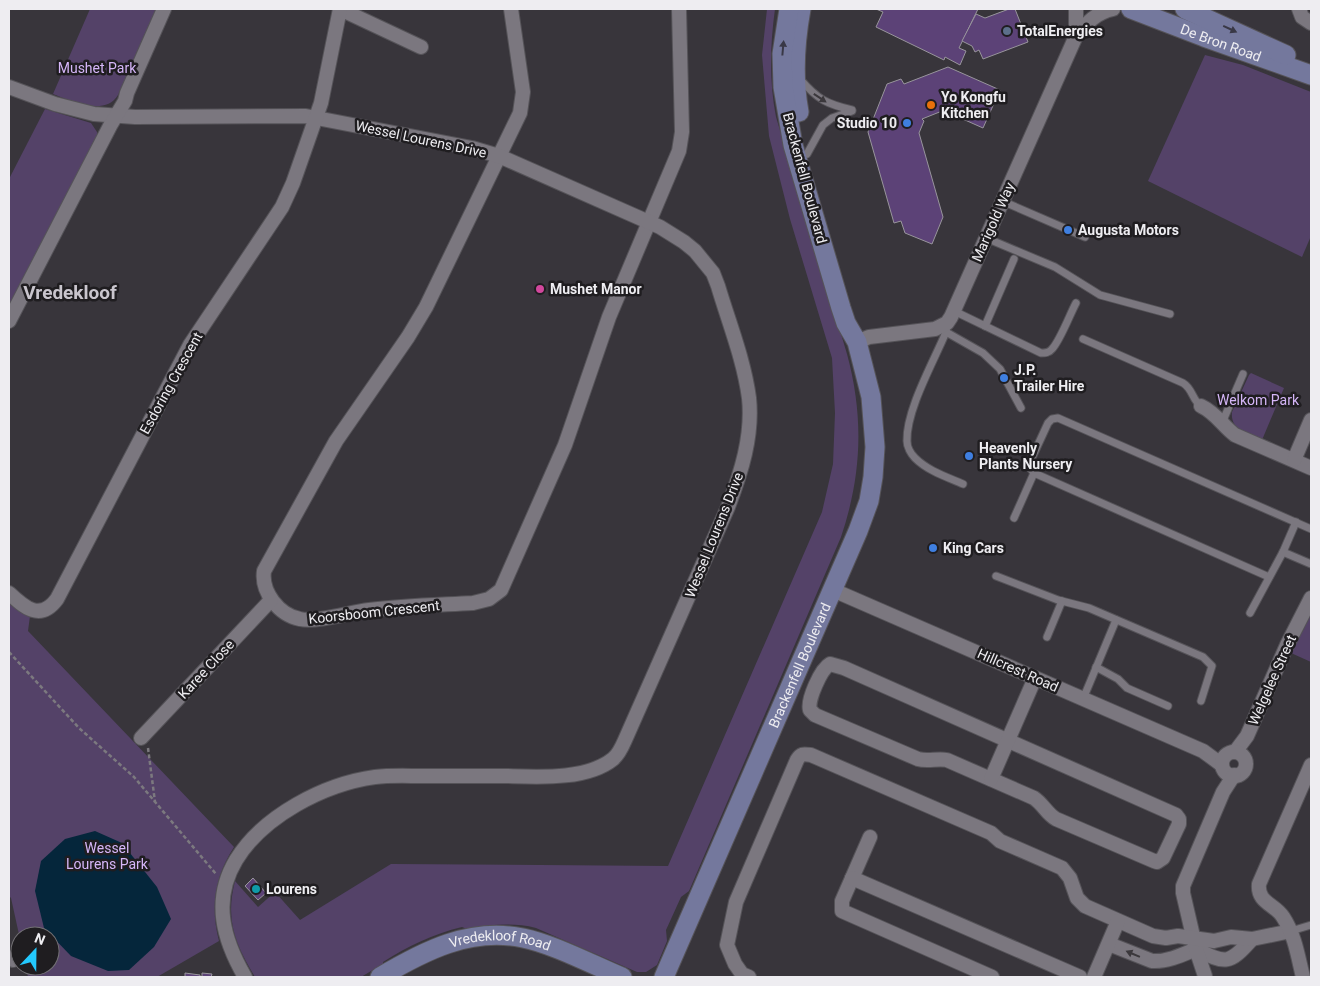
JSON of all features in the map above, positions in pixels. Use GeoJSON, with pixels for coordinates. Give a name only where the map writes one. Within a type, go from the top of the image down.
{"type":"FeatureCollection","features":[{"type":"Feature","properties":{"kind":"street"},"geometry":{"type":"LineString","coordinates":[[9,321],[125,102],[127,93],[164,9]]}},
{"type":"Feature","properties":{"kind":"street"},"geometry":{"type":"LineString","coordinates":[[316,118],[321,103],[340,9],[421,47]]}},
{"type":"Feature","properties":{"kind":"street"},"geometry":{"type":"LineString","coordinates":[[271,600],[264,577],[267,565],[336,441],[408,337],[426,307],[516,122],[523,102],[523,92],[511,9]]}},
{"type":"Feature","properties":{"kind":"street","name":"Koorsboom Crescent"},"geometry":{"type":"LineString","coordinates":[[271,600],[292,617],[308,620],[370,610],[473,603],[496,595],[505,583],[562,454],[603,333],[677,158],[682,139],[679,9]]}},
{"type":"Feature","properties":{"kind":"street","name":"Brackenfell Boulevard"},"geometry":{"type":"LineString","coordinates":[[664,977],[861,524],[869,501],[873,477],[872,407],[856,342],[841,308],[793,145],[786,110],[782,54],[788,9]]}},
{"type":"Feature","properties":{"kind":"street","name":"Brackenfell Boulevard"},"geometry":{"type":"LineString","coordinates":[[801,9],[796,99],[807,154],[857,322],[856,342]]}},
{"type":"Feature","properties":{"kind":"street","name":"Marigold Way"},"geometry":{"type":"LineString","coordinates":[[1076,9],[1076,36]]}},
{"type":"Feature","properties":{"kind":"street","name":"Marigold Way"},"geometry":{"type":"LineString","coordinates":[[949,322],[1076,36],[1091,18],[1102,11],[1112,9]]}},
{"type":"Feature","properties":{"kind":"street","name":"De Bron Road"},"geometry":{"type":"LineString","coordinates":[[1131,9],[1204,38],[1311,75]]}},
{"type":"Feature","properties":{"kind":"street","name":"De Bron Road"},"geometry":{"type":"LineString","coordinates":[[1185,9],[1311,66]]}},
{"type":"Feature","properties":{"kind":"street"},"geometry":{"type":"LineString","coordinates":[[1299,9],[1302,17],[1311,23]]}},
{"type":"Feature","properties":{"kind":"street","name":"Wessel Lourens Drive"},"geometry":{"type":"LineString","coordinates":[[9,86],[67,108],[116,116],[306,116],[472,148],[499,156],[649,222],[684,242],[704,261],[713,273],[745,379],[749,400],[748,428],[745,454],[739,478],[728,507],[616,756],[606,764],[583,772],[550,777],[374,777],[339,786],[290,808],[274,818],[243,848],[234,863],[225,886],[223,903],[225,932],[233,957],[245,977]]}},
{"type":"Feature","properties":{"kind":"street","name":"Esdoring Crescent"},"geometry":{"type":"LineString","coordinates":[[9,593],[25,608],[36,611],[48,608],[57,599],[190,345],[282,207],[293,183],[316,118]]}},
{"type":"Feature","properties":{"kind":"street"},"geometry":{"type":"LineString","coordinates":[[856,342],[869,337],[936,329],[949,322]]}},
{"type":"Feature","properties":{"kind":"street"},"geometry":{"type":"LineString","coordinates":[[1201,406],[1214,414],[1235,435],[1311,468]]}},
{"type":"Feature","properties":{"kind":"street"},"geometry":{"type":"LineString","coordinates":[[1294,460],[1311,420]]}},
{"type":"Feature","properties":{"kind":"street","name":"Hillcrest Road"},"geometry":{"type":"LineString","coordinates":[[833,590],[1232,763]]}},
{"type":"Feature","properties":{"kind":"street","name":"Welgelee Street"},"geometry":{"type":"LineString","coordinates":[[1205,976],[1195,944],[1183,886],[1223,792],[1232,763],[1311,598]]}},
{"type":"Feature","properties":{"kind":"street","name":"Karee Close"},"geometry":{"type":"LineString","coordinates":[[144,735],[271,600]]}},
{"type":"Feature","properties":{"kind":"street"},"geometry":{"type":"LineString","coordinates":[[830,664],[834,664],[1008,740],[1176,815],[1179,819],[1179,824],[1163,858],[1157,862],[1056,820],[1039,801],[947,760],[939,759],[928,762],[918,759],[815,715],[810,710],[809,701],[823,669],[830,664]]}},
{"type":"Feature","properties":{"kind":"street"},"geometry":{"type":"LineString","coordinates":[[991,779],[1035,678]]}},
{"type":"Feature","properties":{"kind":"street"},"geometry":{"type":"LineString","coordinates":[[748,977],[742,974],[734,964],[727,945],[736,902],[801,754],[811,755],[991,834],[1000,841],[1058,866],[1068,874],[1077,898],[1082,904],[1118,922],[1158,938],[1178,936],[1195,944],[1219,960],[1237,957],[1252,939]]}},
{"type":"Feature","properties":{"kind":"street"},"geometry":{"type":"LineString","coordinates":[[1303,977],[1291,931],[1279,912],[1263,900],[1259,888],[1311,764]]}},
{"type":"Feature","properties":{"kind":"street"},"geometry":{"type":"LineString","coordinates":[[870,837],[841,904],[845,913],[992,977]]}},
{"type":"Feature","properties":{"kind":"street"},"geometry":{"type":"LineString","coordinates":[[852,878],[1080,977]]}},
{"type":"Feature","properties":{"kind":"street"},"geometry":{"type":"LineString","coordinates":[[1094,977],[1118,922]]}},
{"type":"Feature","properties":{"kind":"street"},"geometry":{"type":"LineString","coordinates":[[1109,944],[1152,962],[1164,960],[1195,944],[1231,937],[1252,939],[1291,931]]}},
{"type":"Feature","properties":{"kind":"street","name":"Vredekloof Road"},"geometry":{"type":"LineString","coordinates":[[380,977],[426,951],[457,941],[501,935],[524,938],[622,977]]}},
{"type":"Feature","properties":{"kind":"lane"},"geometry":{"type":"LineString","coordinates":[[796,74],[818,98],[832,105],[852,110],[832,118],[823,125],[807,154]]}},
{"type":"Feature","properties":{"kind":"lane"},"geometry":{"type":"LineString","coordinates":[[1002,201],[1085,237]]}},
{"type":"Feature","properties":{"kind":"lane"},"geometry":{"type":"LineString","coordinates":[[986,238],[1055,267],[1100,295],[1170,314]]}},
{"type":"Feature","properties":{"kind":"lane"},"geometry":{"type":"LineString","coordinates":[[984,326],[1014,259]]}},
{"type":"Feature","properties":{"kind":"lane"},"geometry":{"type":"LineString","coordinates":[[949,322],[984,326],[1041,353],[1046,353],[1050,352],[1055,345],[1076,303]]}},
{"type":"Feature","properties":{"kind":"lane"},"geometry":{"type":"LineString","coordinates":[[949,322],[1000,369],[1021,408]]}},
{"type":"Feature","properties":{"kind":"lane"},"geometry":{"type":"LineString","coordinates":[[949,322],[918,396],[910,422],[907,443],[915,458],[929,468],[963,484]]}},
{"type":"Feature","properties":{"kind":"lane"},"geometry":{"type":"LineString","coordinates":[[1082,340],[1183,383],[1190,388],[1194,400],[1201,406]]}},
{"type":"Feature","properties":{"kind":"lane"},"geometry":{"type":"LineString","coordinates":[[1222,423],[1243,374]]}},
{"type":"Feature","properties":{"kind":"lane"},"geometry":{"type":"LineString","coordinates":[[1269,577],[1034,473],[1030,468],[1030,462],[1048,423],[1052,418],[1058,418],[1311,529]]}},
{"type":"Feature","properties":{"kind":"lane"},"geometry":{"type":"LineString","coordinates":[[1014,518],[1034,473]]}},
{"type":"Feature","properties":{"kind":"lane"},"geometry":{"type":"LineString","coordinates":[[1250,613],[1283,552],[1296,522]]}},
{"type":"Feature","properties":{"kind":"lane"},"geometry":{"type":"LineString","coordinates":[[1283,552],[1311,564]]}},
{"type":"Feature","properties":{"kind":"lane"},"geometry":{"type":"LineString","coordinates":[[996,576],[1062,601],[1089,608],[1203,657],[1211,663],[1211,672],[1201,701]]}},
{"type":"Feature","properties":{"kind":"lane"},"geometry":{"type":"LineString","coordinates":[[1047,637],[1062,601]]}},
{"type":"Feature","properties":{"kind":"lane"},"geometry":{"type":"LineString","coordinates":[[1083,699],[1116,620]]}},
{"type":"Feature","properties":{"kind":"lane"},"geometry":{"type":"LineString","coordinates":[[1096,667],[1118,680],[1127,688],[1168,706]]}},
{"type":"Feature","properties":{"kind":"lane"},"geometry":{"type":"LineString","coordinates":[[1291,931],[1311,925]]}},
{"type":"Feature","properties":{"kind":"path"},"geometry":{"type":"LineString","coordinates":[[9,652],[60,709],[134,777],[225,886]]}},
{"type":"Feature","properties":{"kind":"path"},"geometry":{"type":"LineString","coordinates":[[144,735],[155,803]]}},
{"type":"Feature","properties":{"kind":"green space","name":"Mushet Park"},"geometry":{"type":"Polygon","coordinates":[[[90,9],[156,9],[118,95],[112,102],[96,106],[78,103],[53,94],[90,9]]]}},
{"type":"Feature","properties":{"kind":"green space"},"geometry":{"type":"Polygon","coordinates":[[[767,9],[775,9],[771,63],[776,117],[847,354],[852,377],[858,423],[857,468],[848,514],[841,537],[689,891],[681,897],[666,930],[667,941],[657,965],[646,972],[637,972],[536,928],[501,925],[467,929],[462,927],[431,937],[402,951],[361,977],[255,977],[242,954],[234,931],[231,908],[235,881],[258,907],[275,892],[300,920],[391,864],[668,866],[822,512],[833,464],[835,413],[832,358],[790,219],[769,136],[762,55],[767,9]]]}},
{"type":"Feature","properties":{"kind":"green space"},"geometry":{"type":"Polygon","coordinates":[[[1205,55],[1243,65],[1311,92],[1311,236],[1302,257],[1148,181],[1205,55]]]}},
{"type":"Feature","properties":{"kind":"green space"},"geometry":{"type":"Polygon","coordinates":[[[45,109],[91,123],[97,132],[97,139],[9,309],[9,179],[45,109]]]}},
{"type":"Feature","properties":{"kind":"green space","name":"Welkom Park"},"geometry":{"type":"Polygon","coordinates":[[[1251,373],[1284,388],[1262,440],[1241,430],[1232,418],[1232,412],[1251,373]]]}},
{"type":"Feature","properties":{"kind":"green space","name":"Wessel Lourens Park"},"geometry":{"type":"Polygon","coordinates":[[[9,600],[19,611],[30,616],[28,631],[234,847],[222,869],[216,892],[215,916],[219,941],[157,977],[28,977],[60,976],[60,926],[17,926],[9,896],[9,600]]]}},
{"type":"Feature","properties":{"kind":"green space"},"geometry":{"type":"Polygon","coordinates":[[[1311,615],[1311,662],[1291,653],[1311,615]]]}},
{"type":"Feature","properties":{"kind":"water"},"geometry":{"type":"Polygon","coordinates":[[[95,831],[122,843],[157,887],[171,919],[154,947],[129,970],[108,971],[71,956],[60,945],[60,926],[44,926],[35,891],[41,861],[65,839],[95,831]]]}},
{"type":"Feature","properties":{"kind":"building"},"geometry":{"type":"Polygon","coordinates":[[[876,9],[978,9],[959,48],[966,51],[960,65],[945,57],[944,60],[876,27],[883,12],[876,9]]]}},
{"type":"Feature","properties":{"kind":"building"},"geometry":{"type":"Polygon","coordinates":[[[1009,9],[1015,9],[1028,42],[983,59],[979,50],[975,52],[972,46],[962,41],[976,14],[985,18],[1009,9]]]}},
{"type":"Feature","properties":{"kind":"building"},"geometry":{"type":"Polygon","coordinates":[[[948,67],[1000,90],[983,128],[947,112],[947,109],[922,119],[924,121],[919,133],[943,217],[932,244],[905,233],[901,221],[894,223],[868,132],[887,84],[901,79],[904,84],[948,67]]]}},
{"type":"Feature","properties":{"kind":"building","name":"Lourens"},"geometry":{"type":"Polygon","coordinates":[[[253,878],[266,893],[258,900],[245,886],[253,878]]]}},
{"type":"Feature","properties":{"kind":"building"},"geometry":{"type":"Polygon","coordinates":[[[185,973],[200,975],[200,977],[185,977],[185,973]]]}},
{"type":"Feature","properties":{"kind":"building"},"geometry":{"type":"Polygon","coordinates":[[[202,973],[212,974],[211,977],[202,977],[202,973]]]}},
{"type":"Feature","properties":{"kind":"place","name":"TotalEnergies"},"geometry":{"type":"Point","coordinates":[1007,31]}},
{"type":"Feature","properties":{"kind":"place","name":"Yo Kongfu Kitchen"},"geometry":{"type":"Point","coordinates":[931,105]}},
{"type":"Feature","properties":{"kind":"place","name":"Studio 10"},"geometry":{"type":"Point","coordinates":[907,123]}},
{"type":"Feature","properties":{"kind":"place","name":"Augusta Motors"},"geometry":{"type":"Point","coordinates":[1068,230]}},
{"type":"Feature","properties":{"kind":"place","name":"Mushet Manor"},"geometry":{"type":"Point","coordinates":[540,289]}},
{"type":"Feature","properties":{"kind":"place","name":"J.P. Trailer Hire"},"geometry":{"type":"Point","coordinates":[1004,378]}},
{"type":"Feature","properties":{"kind":"place","name":"Heavenly Plants Nursery"},"geometry":{"type":"Point","coordinates":[969,456]}},
{"type":"Feature","properties":{"kind":"place","name":"King Cars"},"geometry":{"type":"Point","coordinates":[933,548]}},
{"type":"Feature","properties":{"kind":"place","name":"Lourens"},"geometry":{"type":"Point","coordinates":[256,889]}},
{"type":"Feature","properties":{"kind":"district","name":"Vredekloof"},"geometry":{"type":"Point","coordinates":[70,292]}}]}
